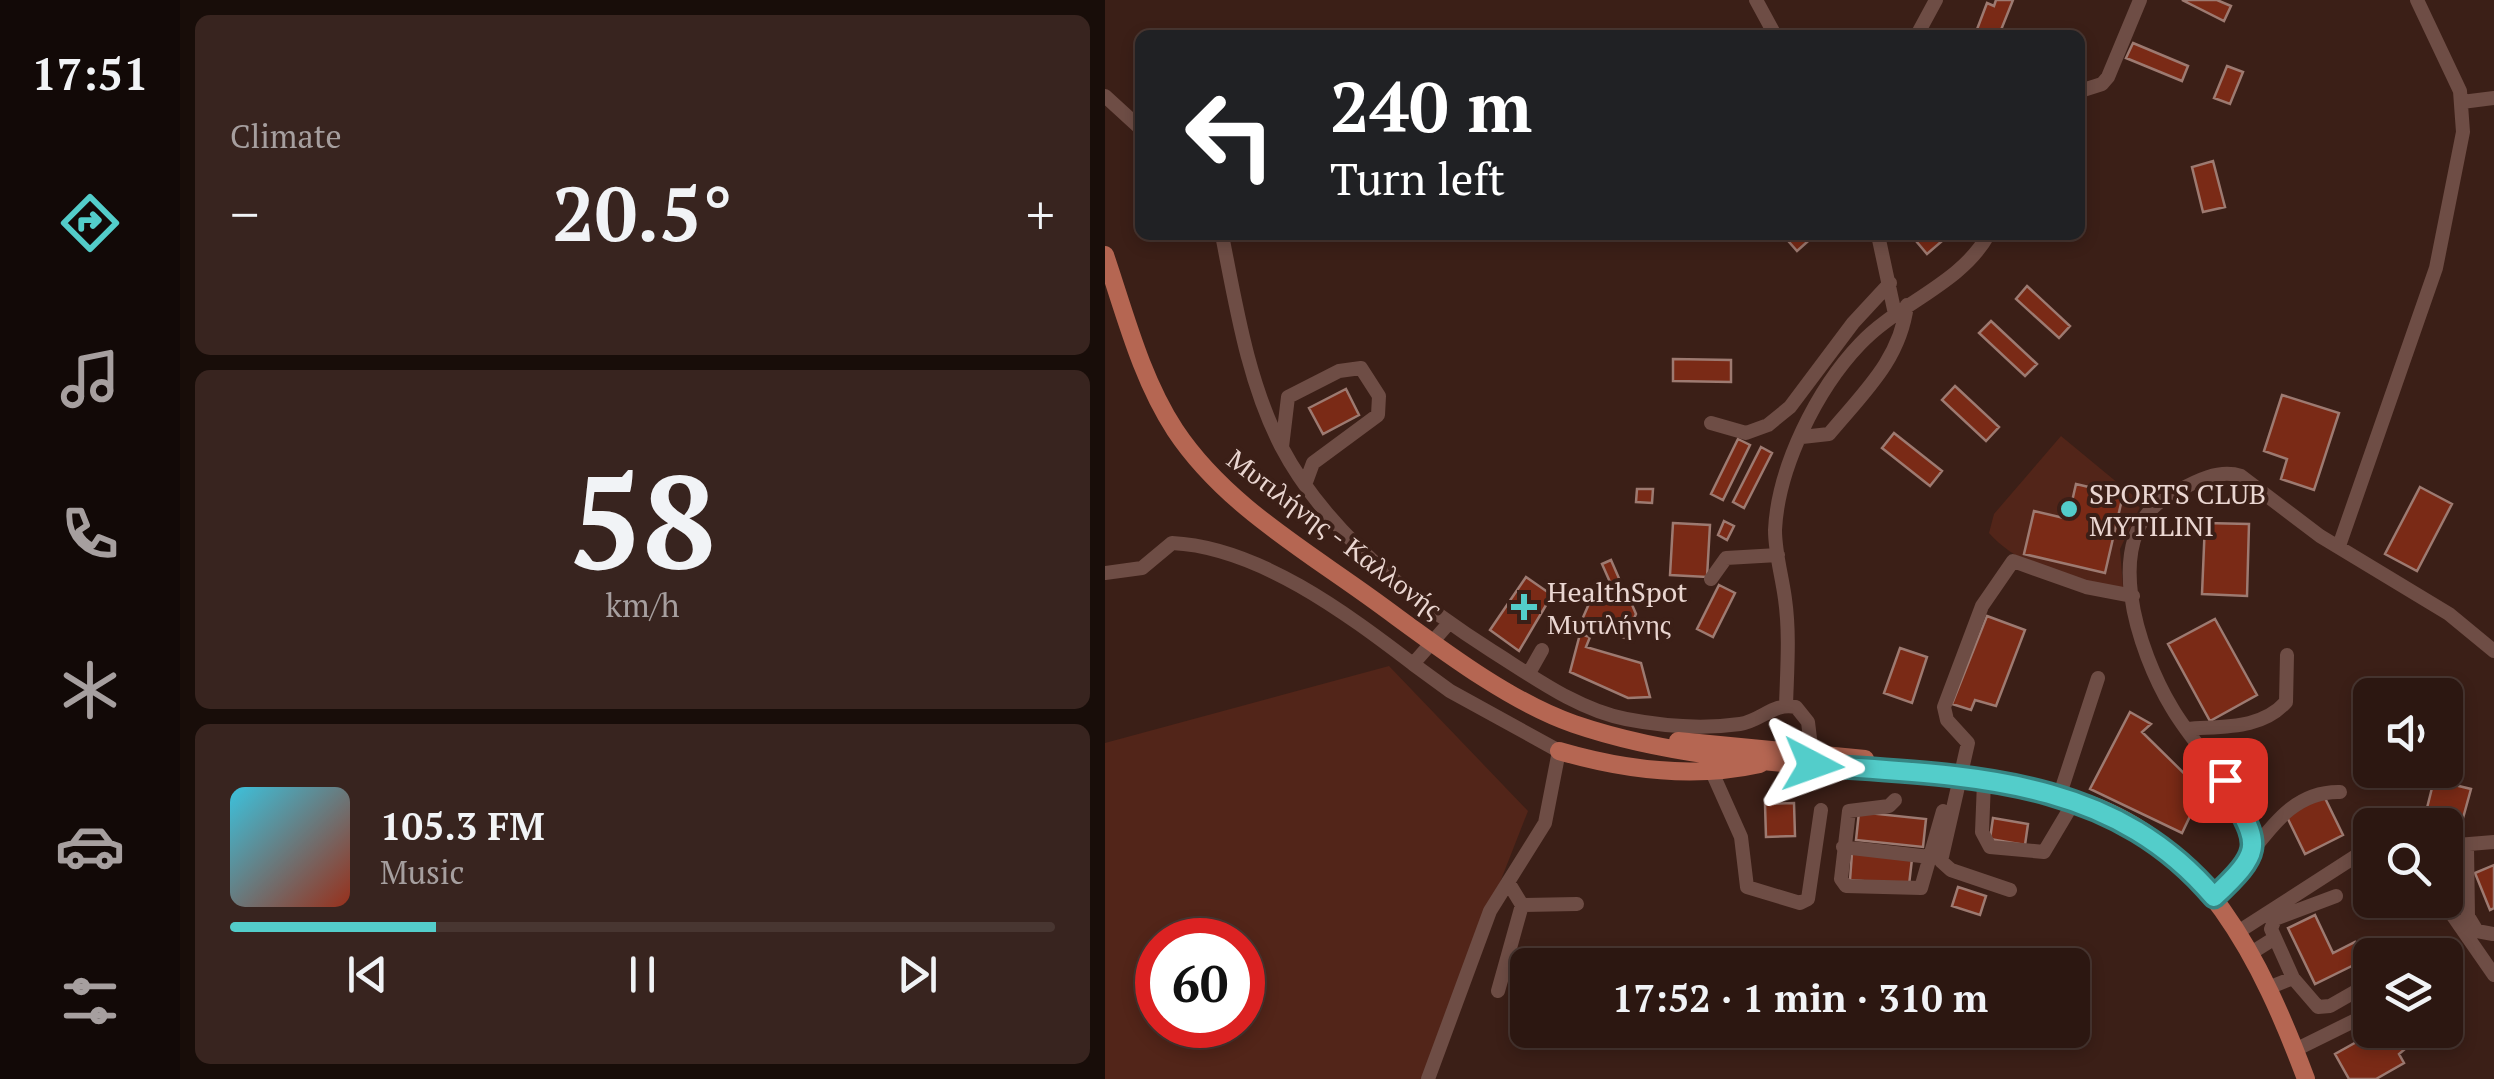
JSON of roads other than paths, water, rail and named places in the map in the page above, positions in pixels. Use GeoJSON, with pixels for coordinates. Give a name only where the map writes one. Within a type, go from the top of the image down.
{"type":"FeatureCollection","features":[{"type":"Feature","properties":{"kind":"main road","name":"Μυτιλήνης - Καλλονής"},"geometry":{"type":"LineString","coordinates":[[1105,255],[1158,400],[1191,454],[1226,490],[1440,647],[1573,724],[1702,754],[1776,761],[1809,757]]}},
{"type":"Feature","properties":{"kind":"main road","name":"Μυτιλήνης - Καλλονής"},"geometry":{"type":"LineString","coordinates":[[1645,740],[1809,757],[1985,782],[2067,798],[2143,831],[2173,854],[2214,897],[2251,954],[2306,1079]]}},
{"type":"Feature","properties":{"kind":"main road"},"geometry":{"type":"LineString","coordinates":[[1559,751],[1639,768],[1712,772],[1776,761]]}},
{"type":"Feature","properties":{"kind":"street"},"geometry":{"type":"LineString","coordinates":[[1756,0],[1772,30]]}},
{"type":"Feature","properties":{"kind":"street"},"geometry":{"type":"LineString","coordinates":[[1920,30],[1936,0]]}},
{"type":"Feature","properties":{"kind":"street"},"geometry":{"type":"LineString","coordinates":[[2085,89],[2108,77],[2140,0]]}},
{"type":"Feature","properties":{"kind":"street"},"geometry":{"type":"LineString","coordinates":[[2339,546],[2436,268],[2463,132],[2462,102],[2453,72],[2417,0]]}},
{"type":"Feature","properties":{"kind":"street"},"geometry":{"type":"LineString","coordinates":[[1105,96],[1135,123]]}},
{"type":"Feature","properties":{"kind":"street"},"geometry":{"type":"LineString","coordinates":[[2462,102],[2494,98]]}},
{"type":"Feature","properties":{"kind":"street"},"geometry":{"type":"LineString","coordinates":[[1222,240],[1247,352],[1281,446],[1306,482],[1365,550],[1446,627],[1595,709],[1643,722],[1742,724],[1786,706],[1801,712],[1810,728],[1809,757]]}},
{"type":"Feature","properties":{"kind":"street"},"geometry":{"type":"LineString","coordinates":[[1802,437],[1829,434],[1886,365],[1903,336],[1901,309],[1889,284],[1879,240]]}},
{"type":"Feature","properties":{"kind":"street"},"geometry":{"type":"LineString","coordinates":[[1786,706],[1786,602],[1776,518],[1802,437],[1823,393],[1859,344],[1960,268],[1984,240]]}},
{"type":"Feature","properties":{"kind":"street"},"geometry":{"type":"LineString","coordinates":[[1711,423],[1746,432],[1780,417],[1853,323],[1889,284]]}},
{"type":"Feature","properties":{"kind":"street"},"geometry":{"type":"LineString","coordinates":[[1281,446],[1288,398],[1339,371],[1361,368],[1379,396],[1379,415],[1313,463],[1306,482]]}},
{"type":"Feature","properties":{"kind":"street"},"geometry":{"type":"LineString","coordinates":[[2253,850],[2253,836],[2225,780],[2187,730],[2151,663],[2133,596],[2131,552],[2146,511],[2179,490],[2217,475],[2241,476],[2339,546],[2449,614],[2494,651]]}},
{"type":"Feature","properties":{"kind":"street"},"geometry":{"type":"LineString","coordinates":[[1105,573],[1142,568],[1172,543],[1241,555],[1284,577],[1416,660],[1450,691],[1559,751],[1545,823],[1490,912],[1428,1079]]}},
{"type":"Feature","properties":{"kind":"street"},"geometry":{"type":"LineString","coordinates":[[1711,579],[1726,558],[1778,555]]}},
{"type":"Feature","properties":{"kind":"street"},"geometry":{"type":"LineString","coordinates":[[1895,800],[1889,806],[1849,811],[1841,879],[1849,888],[1917,890],[1931,857],[1948,776],[1968,740],[1947,720],[1945,708],[1982,606],[2008,564],[2015,561],[2086,587],[2133,596]]}},
{"type":"Feature","properties":{"kind":"street"},"geometry":{"type":"LineString","coordinates":[[1416,660],[1446,627]]}},
{"type":"Feature","properties":{"kind":"street"},"geometry":{"type":"LineString","coordinates":[[1529,673],[1541,650]]}},
{"type":"Feature","properties":{"kind":"street"},"geometry":{"type":"LineString","coordinates":[[2187,730],[2258,723],[2271,717],[2286,702],[2287,655]]}},
{"type":"Feature","properties":{"kind":"street"},"geometry":{"type":"LineString","coordinates":[[1985,782],[1982,832],[1989,847],[2044,852],[2067,798],[2098,678]]}},
{"type":"Feature","properties":{"kind":"street"},"geometry":{"type":"LineString","coordinates":[[1712,772],[1741,837],[1745,883],[1754,892],[1800,903],[1808,899],[1821,810]]}},
{"type":"Feature","properties":{"kind":"street"},"geometry":{"type":"LineString","coordinates":[[1948,776],[1943,865],[2010,890]]}},
{"type":"Feature","properties":{"kind":"street"},"geometry":{"type":"LineString","coordinates":[[2214,897],[2247,866],[2253,850],[2282,814],[2314,795],[2339,792]]}},
{"type":"Feature","properties":{"kind":"street"},"geometry":{"type":"LineString","coordinates":[[2463,846],[2494,842]]}},
{"type":"Feature","properties":{"kind":"street"},"geometry":{"type":"LineString","coordinates":[[2467,846],[2468,916],[2477,931],[2493,934]]}},
{"type":"Feature","properties":{"kind":"street"},"geometry":{"type":"LineString","coordinates":[[1843,847],[1931,857]]}},
{"type":"Feature","properties":{"kind":"street"},"geometry":{"type":"LineString","coordinates":[[2237,932],[2353,858]]}},
{"type":"Feature","properties":{"kind":"street"},"geometry":{"type":"LineString","coordinates":[[1497,991],[1522,905],[1508,882]]}},
{"type":"Feature","properties":{"kind":"street"},"geometry":{"type":"LineString","coordinates":[[2337,896],[2279,915],[2272,923],[2293,978],[2318,1008],[2353,992]]}},
{"type":"Feature","properties":{"kind":"street"},"geometry":{"type":"LineString","coordinates":[[1522,905],[1577,904]]}},
{"type":"Feature","properties":{"kind":"street"},"geometry":{"type":"LineString","coordinates":[[2454,918],[2494,976]]}},
{"type":"Feature","properties":{"kind":"street"},"geometry":{"type":"LineString","coordinates":[[2251,954],[2275,938]]}},
{"type":"Feature","properties":{"kind":"street"},"geometry":{"type":"LineString","coordinates":[[2268,988],[2293,978]]}},
{"type":"Feature","properties":{"kind":"street"},"geometry":{"type":"LineString","coordinates":[[2295,1050],[2353,1021]]}},
{"type":"Feature","properties":{"kind":"place","name":"SPORTS CLUB MYTILINI"},"geometry":{"type":"Point","coordinates":[2069,509]}},
{"type":"Feature","properties":{"kind":"place","name":"HealthSpot Μυτιλήνης"},"geometry":{"type":"Point","coordinates":[1524,607]}}]}
